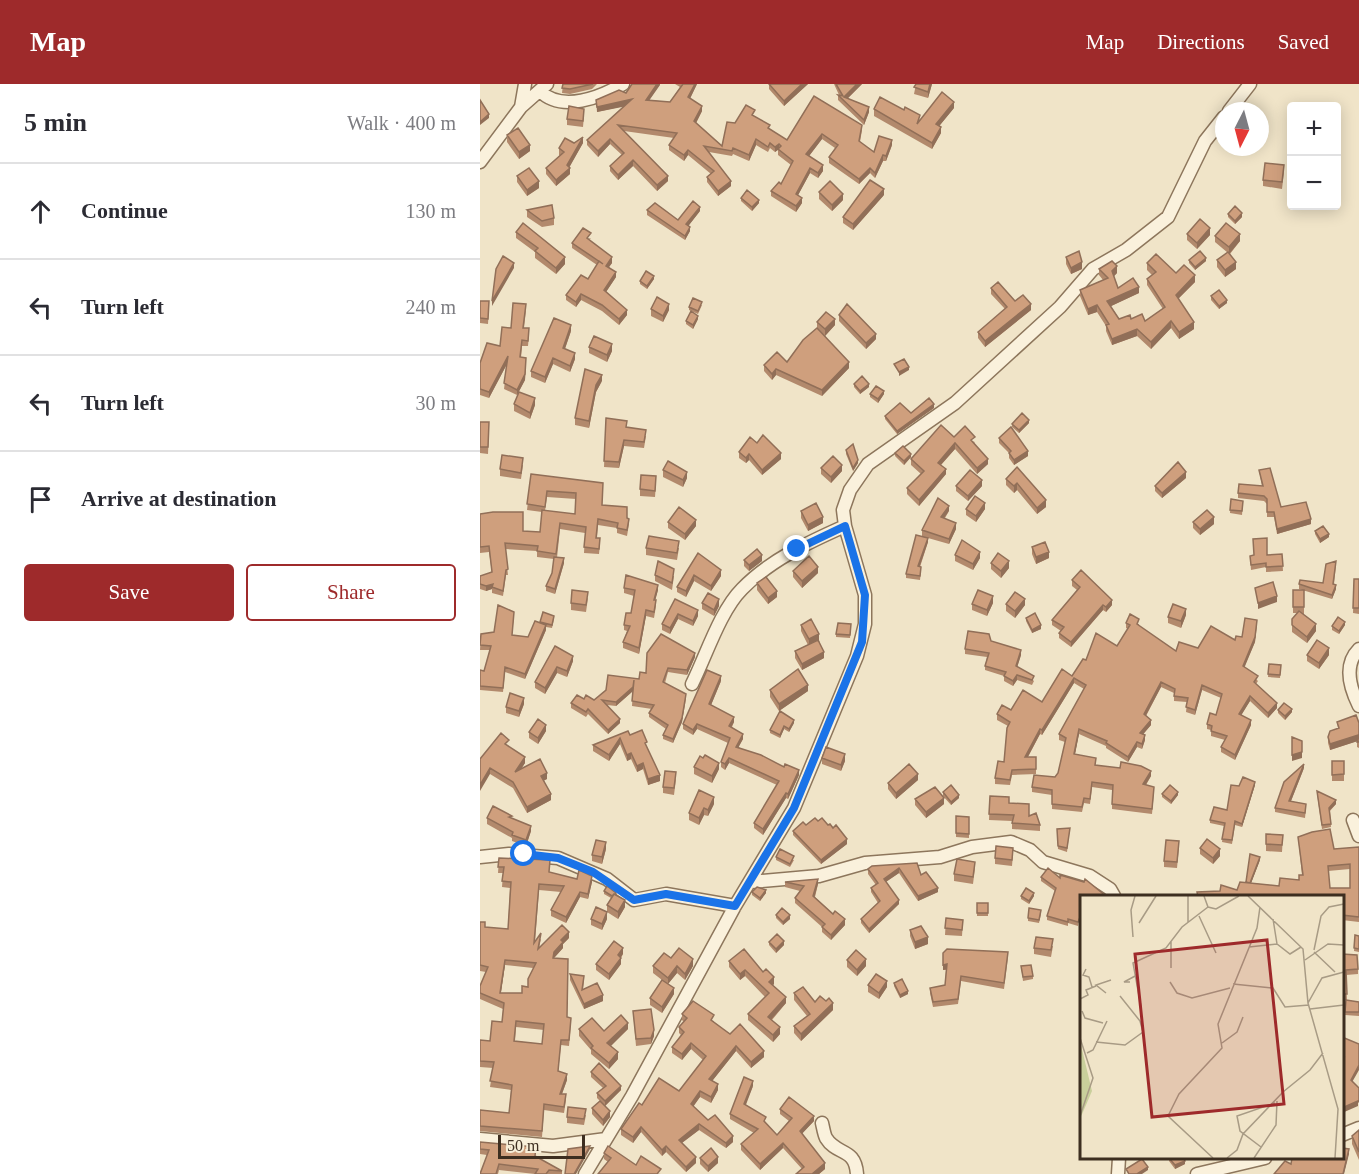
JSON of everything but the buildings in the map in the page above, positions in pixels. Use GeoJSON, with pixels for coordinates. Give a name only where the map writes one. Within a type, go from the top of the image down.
{"type":"FeatureCollection","features":[{"type":"Feature","properties":{"kind":"street"},"geometry":{"type":"LineString","coordinates":[[521,107],[525,84]]}},
{"type":"Feature","properties":{"kind":"street"},"geometry":{"type":"LineString","coordinates":[[480,162],[521,107],[543,87],[555,100],[576,101],[592,99],[623,84]]}},
{"type":"Feature","properties":{"kind":"street"},"geometry":{"type":"LineString","coordinates":[[1236,102],[1250,84]]}},
{"type":"Feature","properties":{"kind":"street"},"geometry":{"type":"LineString","coordinates":[[585,1174],[702,972],[735,906],[794,808],[862,642],[865,595],[845,526],[845,501],[868,464],[891,446],[948,409],[1060,307],[1093,269],[1126,250],[1168,217],[1205,141],[1215,128]]}},
{"type":"Feature","properties":{"kind":"street"},"geometry":{"type":"LineString","coordinates":[[692,684],[725,614],[741,590],[784,557],[845,526]]}},
{"type":"Feature","properties":{"kind":"street"},"geometry":{"type":"LineString","coordinates":[[1359,649],[1349,670],[1351,688],[1359,706]]}},
{"type":"Feature","properties":{"kind":"street"},"geometry":{"type":"LineString","coordinates":[[1353,820],[1359,836]]}},
{"type":"Feature","properties":{"kind":"street"},"geometry":{"type":"LineString","coordinates":[[751,882],[819,876],[865,863],[939,857],[972,847],[1011,842],[1030,850],[1043,862],[1090,876],[1110,889],[1113,895]]}},
{"type":"Feature","properties":{"kind":"street"},"geometry":{"type":"LineString","coordinates":[[480,857],[509,854],[558,858],[607,879],[634,900],[666,894],[735,906]]}},
{"type":"Feature","properties":{"kind":"street"},"geometry":{"type":"LineString","coordinates":[[822,1123],[826,1138],[838,1149],[849,1153],[856,1163],[857,1174]]}},
{"type":"Feature","properties":{"kind":"street"},"geometry":{"type":"LineString","coordinates":[[1344,1134],[1359,1128]]}},
{"type":"Feature","properties":{"kind":"street"},"geometry":{"type":"LineString","coordinates":[[480,1138],[552,1146],[606,1139]]}},
{"type":"Feature","properties":{"kind":"street"},"geometry":{"type":"LineString","coordinates":[[1118,1174],[1119,1159]]}},
{"type":"Feature","properties":{"kind":"street"},"geometry":{"type":"LineString","coordinates":[[1197,1174],[1261,1159]]}},
{"type":"Feature","properties":{"kind":"route"},"geometry":{"type":"LineString","coordinates":[[524,854],[558,858],[593,872],[607,879],[634,900],[655,894],[666,894],[735,906],[794,808],[862,642],[865,624],[865,595],[845,526],[797,549]]}}]}
